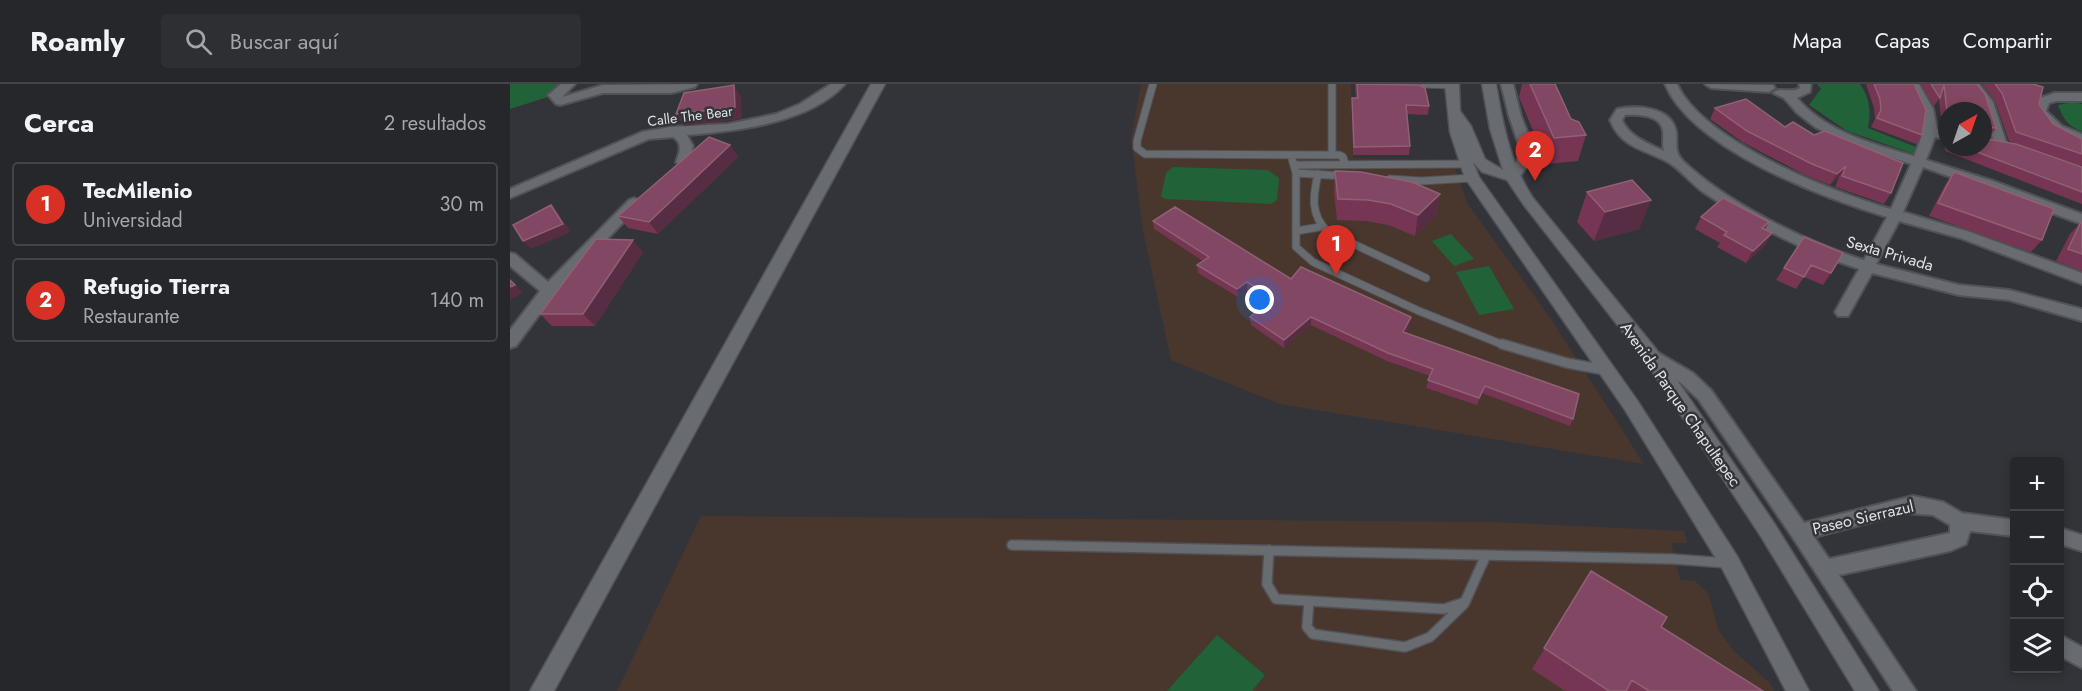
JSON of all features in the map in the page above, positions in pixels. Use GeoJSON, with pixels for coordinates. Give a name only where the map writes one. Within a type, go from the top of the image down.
{"type":"FeatureCollection","features":[{"type":"Feature","properties":{"kind":"main road"},"geometry":{"type":"LineString","coordinates":[[542,691],[878,84]]}},
{"type":"Feature","properties":{"kind":"main road","name":"Avenida Parque Chapultepec"},"geometry":{"type":"LineString","coordinates":[[1489,84],[1497,129],[1512,177],[1528,201],[1650,354],[1767,529],[1868,691]]}},
{"type":"Feature","properties":{"kind":"main road"},"geometry":{"type":"LineString","coordinates":[[1452,85],[1451,105],[1457,139],[1469,171],[1631,405],[1730,563],[1798,691]]}},
{"type":"Feature","properties":{"kind":"main road"},"geometry":{"type":"LineString","coordinates":[[1451,105],[1467,129],[1481,165],[1491,173],[1512,177]]}},
{"type":"Feature","properties":{"kind":"street"},"geometry":{"type":"LineString","coordinates":[[569,84],[554,95],[560,101],[603,89],[671,89],[691,84]]}},
{"type":"Feature","properties":{"kind":"street","name":"Calle The Bear"},"geometry":{"type":"LineString","coordinates":[[510,194],[630,141],[669,131],[728,128],[780,117],[804,107],[839,84]]}},
{"type":"Feature","properties":{"kind":"street"},"geometry":{"type":"LineString","coordinates":[[1508,84],[1515,116],[1529,154],[1512,177]]}},
{"type":"Feature","properties":{"kind":"street"},"geometry":{"type":"LineString","coordinates":[[1671,84],[1677,98],[1714,132],[1762,163],[1851,202],[1965,235],[2082,279]]}},
{"type":"Feature","properties":{"kind":"street"},"geometry":{"type":"LineString","coordinates":[[1718,84],[1767,86],[1788,95],[1803,93],[1806,89],[1805,84]]}},
{"type":"Feature","properties":{"kind":"street"},"geometry":{"type":"LineString","coordinates":[[1843,312],[1895,216],[1921,161],[1931,132],[1927,108],[1913,84]]}},
{"type":"Feature","properties":{"kind":"street"},"geometry":{"type":"LineString","coordinates":[[1973,84],[1987,102]]}},
{"type":"Feature","properties":{"kind":"street"},"geometry":{"type":"LineString","coordinates":[[1788,95],[1795,106],[1824,127],[1863,144],[2025,196],[2082,219]]}},
{"type":"Feature","properties":{"kind":"street"},"geometry":{"type":"LineString","coordinates":[[2082,97],[2055,97],[2044,101],[2040,111],[2047,122],[2062,132],[2082,138]]}},
{"type":"Feature","properties":{"kind":"street"},"geometry":{"type":"LineString","coordinates":[[1992,113],[2007,147],[1992,144]]}},
{"type":"Feature","properties":{"kind":"street"},"geometry":{"type":"LineString","coordinates":[[669,131],[679,134],[687,141],[688,148],[679,166],[728,128]]}},
{"type":"Feature","properties":{"kind":"street"},"geometry":{"type":"LineString","coordinates":[[1931,132],[1938,133]]}},
{"type":"Feature","properties":{"kind":"street","name":"Sexta Privada"},"geometry":{"type":"LineString","coordinates":[[1675,161],[1708,189],[1744,212],[1837,257],[1905,278],[1959,290],[2008,295],[2082,315]]}},
{"type":"Feature","properties":{"kind":"street"},"geometry":{"type":"LineString","coordinates":[[510,342],[550,289],[616,220],[649,191]]}},
{"type":"Feature","properties":{"kind":"street"},"geometry":{"type":"LineString","coordinates":[[510,258],[540,284],[550,289]]}},
{"type":"Feature","properties":{"kind":"street"},"geometry":{"type":"LineString","coordinates":[[1650,354],[1687,378],[1705,395],[1800,532],[1905,691]]}},
{"type":"Feature","properties":{"kind":"street","name":"Paseo Sierrazul"},"geometry":{"type":"LineString","coordinates":[[1800,532],[1914,504],[1931,505],[1958,521],[2010,528]]}},
{"type":"Feature","properties":{"kind":"street"},"geometry":{"type":"LineString","coordinates":[[1825,569],[1950,543],[1955,541],[1961,533],[1958,521]]}},
{"type":"Feature","properties":{"kind":"street"},"geometry":{"type":"LineString","coordinates":[[2064,537],[2082,543]]}},
{"type":"Feature","properties":{"kind":"street"},"geometry":{"type":"LineString","coordinates":[[2064,647],[2082,657]]}},
{"type":"Feature","properties":{"kind":"lane"},"geometry":{"type":"LineString","coordinates":[[1153,84],[1137,148],[1145,154],[1332,155],[1343,157],[1345,164]]}},
{"type":"Feature","properties":{"kind":"lane"},"geometry":{"type":"LineString","coordinates":[[1332,84],[1332,155]]}},
{"type":"Feature","properties":{"kind":"lane"},"geometry":{"type":"LineString","coordinates":[[1424,84],[1452,85]]}},
{"type":"Feature","properties":{"kind":"lane"},"geometry":{"type":"LineString","coordinates":[[1291,155],[1295,169],[1296,247],[1313,262],[1445,323],[1520,350],[1576,366],[1605,370]]}},
{"type":"Feature","properties":{"kind":"lane"},"geometry":{"type":"LineString","coordinates":[[1295,169],[1345,164],[1424,166],[1469,171]]}},
{"type":"Feature","properties":{"kind":"lane"},"geometry":{"type":"LineString","coordinates":[[1295,169],[1352,177]]}},
{"type":"Feature","properties":{"kind":"lane"},"geometry":{"type":"LineString","coordinates":[[1386,178],[1421,181],[1469,171]]}},
{"type":"Feature","properties":{"kind":"lane"},"geometry":{"type":"LineString","coordinates":[[1318,174],[1312,199],[1315,219],[1320,226],[1328,232],[1426,278]]}},
{"type":"Feature","properties":{"kind":"lane"},"geometry":{"type":"LineString","coordinates":[[1296,231],[1320,226]]}},
{"type":"Feature","properties":{"kind":"lane"},"geometry":{"type":"LineString","coordinates":[[1012,545],[1673,559],[1730,563]]}},
{"type":"Feature","properties":{"kind":"lane"},"geometry":{"type":"LineString","coordinates":[[1269,550],[1267,587],[1276,599],[1444,609],[1465,602]]}},
{"type":"Feature","properties":{"kind":"lane"},"geometry":{"type":"LineString","coordinates":[[1309,601],[1307,627],[1312,634],[1405,647],[1418,646],[1430,638],[1465,602],[1486,555]]}},
{"type":"Feature","properties":{"kind":"shaded area"},"geometry":{"type":"Polygon","coordinates":[[[1141,84],[1351,84],[1353,158],[1453,161],[1467,203],[1551,319],[1644,464],[1280,404],[1171,360],[1143,231],[1131,138],[1141,84]]]}},
{"type":"Feature","properties":{"kind":"shaded area"},"geometry":{"type":"Polygon","coordinates":[[[701,516],[1495,522],[1684,531],[1687,543],[1671,543],[1680,580],[1695,581],[1708,593],[1719,631],[1734,651],[1770,683],[1774,691],[617,691],[701,516]]]}},
{"type":"Feature","properties":{"kind":"green space"},"geometry":{"type":"Polygon","coordinates":[[[510,84],[569,84],[554,95],[510,109],[510,84]]]}},
{"type":"Feature","properties":{"kind":"green space"},"geometry":{"type":"Polygon","coordinates":[[[1817,84],[1860,84],[1869,105],[1868,128],[1921,149],[1917,155],[1847,131],[1809,105],[1821,89],[1817,84]]]}},
{"type":"Feature","properties":{"kind":"green space"},"geometry":{"type":"Polygon","coordinates":[[[2073,102],[2082,104],[2082,131],[2067,121],[2058,105],[2073,102]]]}},
{"type":"Feature","properties":{"kind":"green space"},"geometry":{"type":"Polygon","coordinates":[[[1173,167],[1268,170],[1279,178],[1277,200],[1271,204],[1165,199],[1161,196],[1166,173],[1173,167]]]}},
{"type":"Feature","properties":{"kind":"green space"},"geometry":{"type":"Polygon","coordinates":[[[1451,234],[1474,259],[1454,266],[1432,241],[1451,234]]]}},
{"type":"Feature","properties":{"kind":"green space"},"geometry":{"type":"Polygon","coordinates":[[[1489,266],[1514,309],[1479,315],[1456,272],[1489,266]]]}},
{"type":"Feature","properties":{"kind":"green space"},"geometry":{"type":"Polygon","coordinates":[[[1217,635],[1265,675],[1252,691],[1167,691],[1217,635]]]}},
{"type":"Feature","properties":{"kind":"building"},"geometry":{"type":"Polygon","coordinates":[[[1357,84],[1419,85],[1425,88],[1429,106],[1406,105],[1410,146],[1354,147],[1352,98],[1358,98],[1357,84]]]}},
{"type":"Feature","properties":{"kind":"building"},"geometry":{"type":"Polygon","coordinates":[[[1530,84],[1555,84],[1571,119],[1579,122],[1586,135],[1554,138],[1530,84]]]}},
{"type":"Feature","properties":{"kind":"building"},"geometry":{"type":"Polygon","coordinates":[[[1874,84],[1914,84],[1926,110],[1922,135],[1877,118],[1881,110],[1880,99],[1874,84]]]}},
{"type":"Feature","properties":{"kind":"building"},"geometry":{"type":"Polygon","coordinates":[[[1931,84],[1977,84],[1985,94],[1988,102],[1946,102],[1944,85],[1940,98],[1931,84]]]}},
{"type":"Feature","properties":{"kind":"building"},"geometry":{"type":"Polygon","coordinates":[[[1995,84],[2033,84],[2043,87],[2039,104],[2053,124],[2082,139],[2082,154],[2016,132],[2002,93],[1995,84]]]}},
{"type":"Feature","properties":{"kind":"building"},"geometry":{"type":"Polygon","coordinates":[[[734,85],[735,107],[676,114],[684,93],[734,85]]]}},
{"type":"Feature","properties":{"kind":"building"},"geometry":{"type":"Polygon","coordinates":[[[1746,99],[1785,127],[1793,122],[1814,135],[1825,131],[1903,163],[1891,193],[1842,176],[1846,166],[1837,174],[1812,164],[1747,131],[1715,108],[1746,99]]]}},
{"type":"Feature","properties":{"kind":"building"},"geometry":{"type":"Polygon","coordinates":[[[1992,116],[1996,128],[1992,128],[1992,116]]]}},
{"type":"Feature","properties":{"kind":"building"},"geometry":{"type":"Polygon","coordinates":[[[709,137],[730,145],[649,222],[618,216],[709,137]]]}},
{"type":"Feature","properties":{"kind":"building"},"geometry":{"type":"Polygon","coordinates":[[[1992,140],[2016,144],[2082,167],[2082,192],[1988,156],[1992,156],[1992,140]]]}},
{"type":"Feature","properties":{"kind":"building"},"geometry":{"type":"Polygon","coordinates":[[[1335,171],[1361,172],[1412,182],[1440,194],[1418,215],[1391,204],[1368,200],[1338,199],[1335,171]]]}},
{"type":"Feature","properties":{"kind":"building"},"geometry":{"type":"Polygon","coordinates":[[[1954,172],[2054,209],[2042,240],[1938,203],[1954,172]]]}},
{"type":"Feature","properties":{"kind":"building"},"geometry":{"type":"Polygon","coordinates":[[[1632,180],[1651,200],[1605,212],[1587,192],[1632,180]]]}},
{"type":"Feature","properties":{"kind":"building"},"geometry":{"type":"Polygon","coordinates":[[[1723,198],[1769,222],[1762,228],[1772,233],[1753,251],[1724,235],[1727,232],[1701,217],[1723,198]]]}},
{"type":"Feature","properties":{"kind":"building"},"geometry":{"type":"Polygon","coordinates":[[[551,205],[563,224],[523,241],[513,225],[551,205]]]}},
{"type":"Feature","properties":{"kind":"building"},"geometry":{"type":"Polygon","coordinates":[[[1175,207],[1291,279],[1301,267],[1411,317],[1403,332],[1579,394],[1573,419],[1485,386],[1479,398],[1428,380],[1433,369],[1388,353],[1311,317],[1284,340],[1250,317],[1272,298],[1247,282],[1237,289],[1197,265],[1209,257],[1153,221],[1175,207]]]}},
{"type":"Feature","properties":{"kind":"building"},"geometry":{"type":"Polygon","coordinates":[[[2082,222],[2082,254],[2068,249],[2082,222]]]}},
{"type":"Feature","properties":{"kind":"building"},"geometry":{"type":"Polygon","coordinates":[[[1804,237],[1843,253],[1831,273],[1811,265],[1804,277],[1784,268],[1804,237]]]}},
{"type":"Feature","properties":{"kind":"building"},"geometry":{"type":"Polygon","coordinates":[[[596,239],[633,240],[583,314],[540,314],[596,239]]]}},
{"type":"Feature","properties":{"kind":"building"},"geometry":{"type":"Polygon","coordinates":[[[1591,571],[1667,617],[1661,627],[1763,691],[1649,691],[1632,680],[1626,691],[1609,691],[1544,648],[1591,571]]]}},
{"type":"Feature","properties":{"kind":"place","name":"Refugio Tierra"},"geometry":{"type":"Point","coordinates":[1535,181]}},
{"type":"Feature","properties":{"kind":"place","name":"TecMilenio"},"geometry":{"type":"Point","coordinates":[1336,275]}}]}
